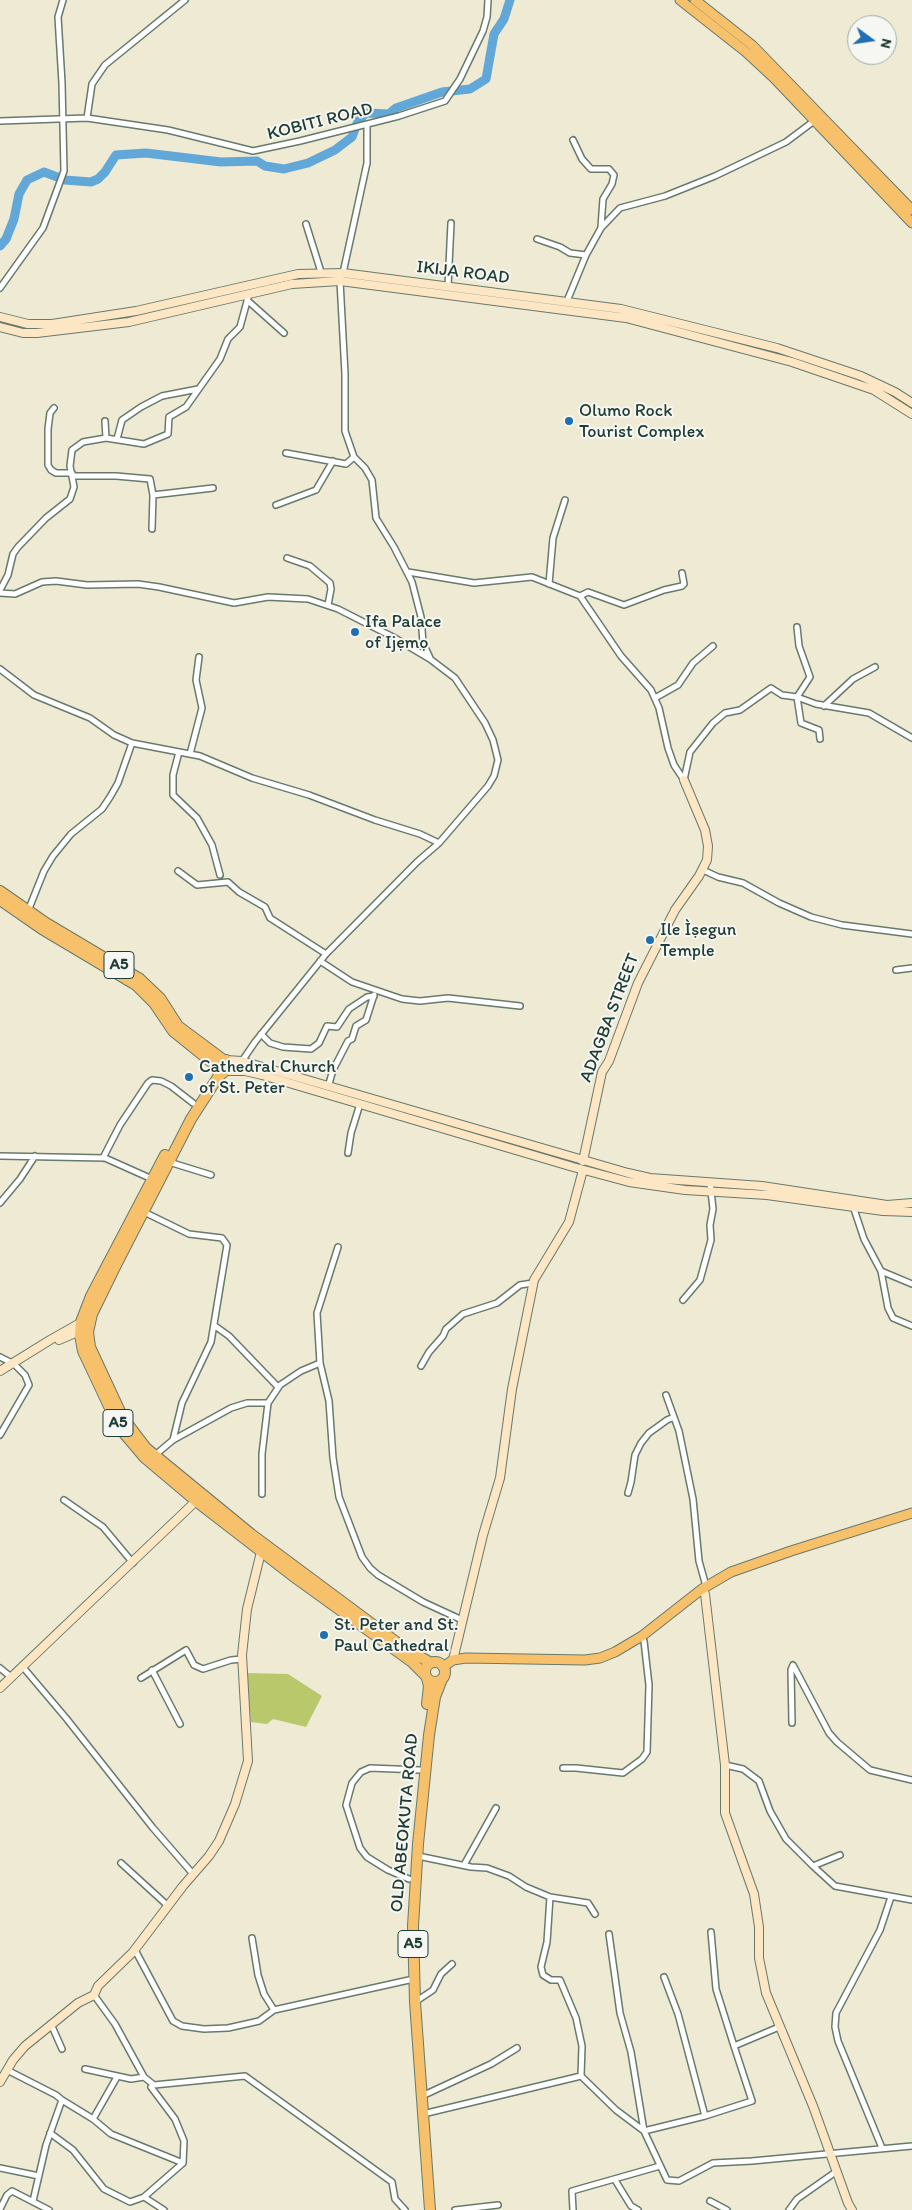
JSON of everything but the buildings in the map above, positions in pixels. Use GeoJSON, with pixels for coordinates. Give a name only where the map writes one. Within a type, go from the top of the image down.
{"type":"FeatureCollection","features":[{"type":"Feature","properties":{"kind":"highway","name":"A5"},"geometry":{"type":"LineString","coordinates":[[0,891],[28,911],[140,979],[160,998],[178,1026],[221,1065]]}},
{"type":"Feature","properties":{"kind":"highway","name":"A5"},"geometry":{"type":"LineString","coordinates":[[1,904],[136,984],[154,1003],[173,1031],[221,1065]]}},
{"type":"Feature","properties":{"kind":"highway","name":"A5"},"geometry":{"type":"LineString","coordinates":[[221,1065],[193,1103],[152,1179],[112,1263],[92,1314],[88,1332],[89,1340],[123,1418],[135,1436],[154,1456],[298,1569],[403,1647],[432,1663]]}},
{"type":"Feature","properties":{"kind":"highway","name":"A5"},"geometry":{"type":"LineString","coordinates":[[221,1065],[218,1077],[200,1104],[168,1162],[144,1212],[91,1296],[80,1327],[81,1343],[90,1366],[123,1432],[145,1458],[261,1552],[412,1662],[426,1676]]}},
{"type":"Feature","properties":{"kind":"highway"},"geometry":{"type":"LineString","coordinates":[[432,1663],[438,1663],[443,1673],[432,1682],[426,1676],[426,1667],[432,1663]]}},
{"type":"Feature","properties":{"kind":"highway","name":"OLD ABEOKUTA ROAD"},"geometry":{"type":"LineString","coordinates":[[430,2210],[415,2002],[412,1926],[417,1856],[433,1702],[443,1673]]}},
{"type":"Feature","properties":{"kind":"highway","name":"OLD ABEOKUTA ROAD"},"geometry":{"type":"LineString","coordinates":[[423,2210],[407,1936],[409,1879],[429,1694],[426,1676]]}},
{"type":"Feature","properties":{"kind":"main road"},"geometry":{"type":"LineString","coordinates":[[680,0],[746,52],[912,223]]}},
{"type":"Feature","properties":{"kind":"main road"},"geometry":{"type":"LineString","coordinates":[[695,0],[752,45],[912,210]]}},
{"type":"Feature","properties":{"kind":"main road"},"geometry":{"type":"LineString","coordinates":[[443,1673],[453,1660],[466,1658],[585,1660],[600,1658],[615,1652],[642,1636],[731,1572],[912,1513]]}},
{"type":"Feature","properties":{"kind":"main road"},"geometry":{"type":"LineString","coordinates":[[443,1673],[455,1666],[466,1664],[585,1666],[618,1658],[644,1641],[705,1590],[793,1556],[912,1519]]}},
{"type":"Feature","properties":{"kind":"street"},"geometry":{"type":"LineString","coordinates":[[0,288],[44,228],[62,181],[64,171],[63,120],[58,17],[63,0]]}},
{"type":"Feature","properties":{"kind":"street"},"geometry":{"type":"LineString","coordinates":[[87,118],[92,84],[105,66],[185,0]]}},
{"type":"Feature","properties":{"kind":"street","name":"KOBITI ROAD"},"geometry":{"type":"LineString","coordinates":[[0,121],[87,118],[168,130],[254,151],[268,150],[357,127],[445,101],[453,91],[483,31],[487,17],[488,0]]}},
{"type":"Feature","properties":{"kind":"street"},"geometry":{"type":"LineString","coordinates":[[566,301],[600,228],[620,208],[665,196],[715,176],[786,142],[814,121]]}},
{"type":"Feature","properties":{"kind":"street"},"geometry":{"type":"LineString","coordinates":[[343,273],[366,163],[367,124]]}},
{"type":"Feature","properties":{"kind":"street"},"geometry":{"type":"LineString","coordinates":[[573,140],[582,159],[591,169],[609,169],[614,175],[612,184],[602,199],[600,228]]}},
{"type":"Feature","properties":{"kind":"street"},"geometry":{"type":"LineString","coordinates":[[448,286],[451,223]]}},
{"type":"Feature","properties":{"kind":"street"},"geometry":{"type":"LineString","coordinates":[[306,224],[321,272]]}},
{"type":"Feature","properties":{"kind":"street"},"geometry":{"type":"LineString","coordinates":[[537,239],[560,247],[570,253],[586,255]]}},
{"type":"Feature","properties":{"kind":"street","name":"IKIJA ROAD"},"geometry":{"type":"LineString","coordinates":[[0,317],[28,324],[52,324],[136,311],[298,274],[343,273],[622,309],[777,348],[861,376],[895,392],[912,403]]}},
{"type":"Feature","properties":{"kind":"street"},"geometry":{"type":"LineString","coordinates":[[340,281],[345,374],[345,431],[354,457],[369,474],[376,518],[408,572],[421,617],[423,643],[430,659]]}},
{"type":"Feature","properties":{"kind":"street","name":"IKIJA ROAD"},"geometry":{"type":"LineString","coordinates":[[0,328],[24,333],[129,322],[248,297],[292,284],[340,281],[626,318],[810,368],[874,390],[912,414]]}},
{"type":"Feature","properties":{"kind":"street"},"geometry":{"type":"LineString","coordinates":[[248,297],[284,333]]}},
{"type":"Feature","properties":{"kind":"street"},"geometry":{"type":"LineString","coordinates":[[242,1062],[261,1034],[326,954],[417,862],[439,844],[488,786],[494,776],[498,760],[493,740],[474,706],[455,678],[430,659],[393,637],[328,605],[294,598],[268,597],[234,603],[138,584],[87,585],[48,581],[15,594],[0,592],[8,575],[13,554],[18,547],[46,518],[70,499],[74,487],[70,456],[72,450],[84,442],[106,438],[144,444],[166,436],[169,432],[168,417],[186,407],[220,359],[228,339],[240,327],[248,297]]}},
{"type":"Feature","properties":{"kind":"street"},"geometry":{"type":"LineString","coordinates":[[118,439],[122,420],[141,407],[162,396],[198,389]]}},
{"type":"Feature","properties":{"kind":"street"},"geometry":{"type":"LineString","coordinates":[[54,408],[50,413],[48,429],[48,465],[51,470],[56,473],[150,479],[153,495],[152,529]]}},
{"type":"Feature","properties":{"kind":"street"},"geometry":{"type":"LineString","coordinates":[[105,421],[106,438]]}},
{"type":"Feature","properties":{"kind":"street"},"geometry":{"type":"LineString","coordinates":[[286,453],[346,464],[354,457]]}},
{"type":"Feature","properties":{"kind":"street"},"geometry":{"type":"LineString","coordinates":[[276,505],[316,490],[333,461]]}},
{"type":"Feature","properties":{"kind":"street"},"geometry":{"type":"LineString","coordinates":[[153,495],[214,488]]}},
{"type":"Feature","properties":{"kind":"street"},"geometry":{"type":"LineString","coordinates":[[549,584],[553,538],[565,500]]}},
{"type":"Feature","properties":{"kind":"street"},"geometry":{"type":"LineString","coordinates":[[286,558],[310,566],[330,583],[331,589],[328,605]]}},
{"type":"Feature","properties":{"kind":"street"},"geometry":{"type":"LineString","coordinates":[[408,572],[467,583],[532,577],[580,596],[621,656],[650,690],[659,708],[674,765],[684,780],[698,809],[708,846],[707,860],[703,870],[718,877],[743,883],[778,903],[811,917],[842,925],[912,934]]}},
{"type":"Feature","properties":{"kind":"street"},"geometry":{"type":"LineString","coordinates":[[580,596],[588,592],[624,606],[664,590],[682,586],[684,584],[682,573]]}},
{"type":"Feature","properties":{"kind":"street"},"geometry":{"type":"LineString","coordinates":[[796,627],[799,646],[810,676],[797,698],[801,723],[819,730],[820,739]]}},
{"type":"Feature","properties":{"kind":"street"},"geometry":{"type":"LineString","coordinates":[[654,698],[678,685],[693,663],[713,646]]}},
{"type":"Feature","properties":{"kind":"street"},"geometry":{"type":"LineString","coordinates":[[190,754],[202,708],[196,680],[199,657]]}},
{"type":"Feature","properties":{"kind":"street"},"geometry":{"type":"LineString","coordinates":[[824,706],[853,679],[874,667]]}},
{"type":"Feature","properties":{"kind":"street"},"geometry":{"type":"LineString","coordinates":[[0,669],[34,695],[90,718],[114,735],[132,743],[190,754],[375,820],[420,834],[439,844]]}},
{"type":"Feature","properties":{"kind":"street"},"geometry":{"type":"LineString","coordinates":[[684,780],[690,752],[700,738],[725,713],[740,710],[771,688],[782,695],[824,706],[868,712],[912,738]]}},
{"type":"Feature","properties":{"kind":"street"},"geometry":{"type":"LineString","coordinates":[[28,911],[44,870],[53,856],[71,834],[102,809],[110,797],[118,783],[132,743]]}},
{"type":"Feature","properties":{"kind":"street"},"geometry":{"type":"LineString","coordinates":[[179,752],[173,775],[173,795],[197,818],[212,845],[220,875]]}},
{"type":"Feature","properties":{"kind":"street","name":"ADAGBA STREET"},"geometry":{"type":"LineString","coordinates":[[453,1660],[483,1535],[496,1498],[510,1397],[533,1283],[547,1256],[569,1222],[602,1072],[609,1060],[638,983],[675,910],[703,870]]}},
{"type":"Feature","properties":{"kind":"street"},"geometry":{"type":"LineString","coordinates":[[178,871],[197,885],[228,882],[239,892],[265,907],[270,918],[326,954]]}},
{"type":"Feature","properties":{"kind":"street"},"geometry":{"type":"LineString","coordinates":[[320,961],[352,982],[375,993],[420,1001],[448,998],[520,1006]]}},
{"type":"Feature","properties":{"kind":"street"},"geometry":{"type":"LineString","coordinates":[[896,970],[912,968]]}},
{"type":"Feature","properties":{"kind":"street"},"geometry":{"type":"LineString","coordinates":[[328,1087],[333,1070],[348,1041],[352,1039],[356,1026],[366,1020],[375,993]]}},
{"type":"Feature","properties":{"kind":"street"},"geometry":{"type":"LineString","coordinates":[[261,1034],[270,1043],[283,1047],[314,1048],[319,1043],[325,1028],[337,1027],[349,1009],[375,993]]}},
{"type":"Feature","properties":{"kind":"street"},"geometry":{"type":"LineString","coordinates":[[221,1065],[242,1062],[639,1183],[712,1192],[767,1195],[883,1211],[912,1212]]}},
{"type":"Feature","properties":{"kind":"street"},"geometry":{"type":"LineString","coordinates":[[221,1065],[245,1070],[360,1104],[583,1165],[650,1178],[762,1186],[887,1205],[912,1203]]}},
{"type":"Feature","properties":{"kind":"street"},"geometry":{"type":"LineString","coordinates":[[103,1158],[120,1125],[148,1083],[152,1080],[161,1081],[171,1086],[193,1103]]}},
{"type":"Feature","properties":{"kind":"street"},"geometry":{"type":"LineString","coordinates":[[348,1153],[351,1133],[360,1104]]}},
{"type":"Feature","properties":{"kind":"street"},"geometry":{"type":"LineString","coordinates":[[0,1156],[103,1158],[152,1179]]}},
{"type":"Feature","properties":{"kind":"street"},"geometry":{"type":"LineString","coordinates":[[0,1203],[30,1167],[35,1156]]}},
{"type":"Feature","properties":{"kind":"street"},"geometry":{"type":"LineString","coordinates":[[168,1162],[211,1175]]}},
{"type":"Feature","properties":{"kind":"street"},"geometry":{"type":"LineString","coordinates":[[683,1300],[700,1280],[711,1240],[710,1226],[713,1209],[710,1182]]}},
{"type":"Feature","properties":{"kind":"street"},"geometry":{"type":"LineString","coordinates":[[853,1206],[864,1239],[881,1271],[885,1296],[893,1318],[912,1326]]}},
{"type":"Feature","properties":{"kind":"street"},"geometry":{"type":"LineString","coordinates":[[144,1212],[189,1234],[222,1238],[227,1245],[215,1326],[206,1354],[188,1386],[173,1440]]}},
{"type":"Feature","properties":{"kind":"street"},"geometry":{"type":"LineString","coordinates":[[338,1247],[317,1313],[320,1363],[329,1402],[335,1479],[346,1518],[362,1557],[378,1575],[423,1602],[462,1620]]}},
{"type":"Feature","properties":{"kind":"street"},"geometry":{"type":"LineString","coordinates":[[881,1271],[912,1284]]}},
{"type":"Feature","properties":{"kind":"street"},"geometry":{"type":"LineString","coordinates":[[421,1366],[446,1329],[464,1314],[497,1303],[520,1285],[533,1283]]}},
{"type":"Feature","properties":{"kind":"street"},"geometry":{"type":"LineString","coordinates":[[215,1326],[229,1336],[278,1387]]}},
{"type":"Feature","properties":{"kind":"street"},"geometry":{"type":"LineString","coordinates":[[0,1376],[50,1340],[80,1327]]}},
{"type":"Feature","properties":{"kind":"street"},"geometry":{"type":"LineString","coordinates":[[0,1357],[15,1366],[27,1378],[29,1385],[0,1435]]}},
{"type":"Feature","properties":{"kind":"street"},"geometry":{"type":"LineString","coordinates":[[262,1494],[262,1454],[268,1403],[278,1387],[301,1371],[320,1363]]}},
{"type":"Feature","properties":{"kind":"street"},"geometry":{"type":"LineString","coordinates":[[0,1372],[15,1366]]}},
{"type":"Feature","properties":{"kind":"street"},"geometry":{"type":"LineString","coordinates":[[666,1395],[679,1431],[693,1499],[725,1765],[725,1813],[754,1894],[759,1927],[759,1958],[766,1993],[852,2210]]}},
{"type":"Feature","properties":{"kind":"street"},"geometry":{"type":"LineString","coordinates":[[154,1456],[173,1440],[212,1417],[238,1405],[268,1403]]}},
{"type":"Feature","properties":{"kind":"street"},"geometry":{"type":"LineString","coordinates":[[628,1493],[635,1455],[641,1443],[649,1433],[674,1417]]}},
{"type":"Feature","properties":{"kind":"street"},"geometry":{"type":"LineString","coordinates":[[64,1500],[103,1527],[133,1563]]}},
{"type":"Feature","properties":{"kind":"street"},"geometry":{"type":"LineString","coordinates":[[0,1688],[196,1501]]}},
{"type":"Feature","properties":{"kind":"street"},"geometry":{"type":"LineString","coordinates":[[0,2082],[18,2053],[78,2003],[94,1995],[98,1986],[135,1950],[219,1841],[235,1804],[247,1766],[249,1753],[242,1659],[247,1609],[261,1552]]}},
{"type":"Feature","properties":{"kind":"street"},"geometry":{"type":"LineString","coordinates":[[563,1768],[623,1773],[642,1759],[647,1752],[649,1685],[644,1641]]}},
{"type":"Feature","properties":{"kind":"street"},"geometry":{"type":"LineString","coordinates":[[141,1678],[186,1650],[194,1665],[203,1669],[231,1660],[242,1659]]}},
{"type":"Feature","properties":{"kind":"street"},"geometry":{"type":"LineString","coordinates":[[792,1723],[791,1670],[793,1665],[836,1742],[870,1770],[912,1780]]}},
{"type":"Feature","properties":{"kind":"street"},"geometry":{"type":"LineString","coordinates":[[22,1666],[66,1718],[152,1828],[193,1874]]}},
{"type":"Feature","properties":{"kind":"street"},"geometry":{"type":"LineString","coordinates":[[0,1668],[10,1678]]}},
{"type":"Feature","properties":{"kind":"street"},"geometry":{"type":"LineString","coordinates":[[152,1670],[180,1724]]}},
{"type":"Feature","properties":{"kind":"street"},"geometry":{"type":"LineString","coordinates":[[725,1765],[743,1769],[759,1782],[770,1811],[786,1839],[835,1886],[912,1900]]}},
{"type":"Feature","properties":{"kind":"street"},"geometry":{"type":"LineString","coordinates":[[409,1879],[388,1870],[367,1857],[360,1848],[346,1805],[352,1783],[361,1772],[370,1768],[420,1770]]}},
{"type":"Feature","properties":{"kind":"street"},"geometry":{"type":"LineString","coordinates":[[464,1866],[496,1808]]}},
{"type":"Feature","properties":{"kind":"street"},"geometry":{"type":"LineString","coordinates":[[813,1866],[840,1855]]}},
{"type":"Feature","properties":{"kind":"street"},"geometry":{"type":"LineString","coordinates":[[417,1856],[464,1866],[487,1868],[509,1876],[526,1887],[550,1897],[588,1903],[595,1914]]}},
{"type":"Feature","properties":{"kind":"street"},"geometry":{"type":"LineString","coordinates":[[121,1863],[168,1905]]}},
{"type":"Feature","properties":{"kind":"street"},"geometry":{"type":"LineString","coordinates":[[550,1897],[547,1942],[540,1967],[543,1975],[551,1980],[560,1980],[576,2018],[582,2046],[582,2076],[616,2110],[644,2131]]}},
{"type":"Feature","properties":{"kind":"street"},"geometry":{"type":"LineString","coordinates":[[882,2148],[834,2027],[836,2013],[880,1930],[891,1897]]}},
{"type":"Feature","properties":{"kind":"street"},"geometry":{"type":"LineString","coordinates":[[644,2131],[705,2116],[752,2101],[716,1988],[711,1932]]}},
{"type":"Feature","properties":{"kind":"street"},"geometry":{"type":"LineString","coordinates":[[609,1934],[620,2013],[631,2052],[644,2131],[667,2180],[679,2181],[713,2163],[752,2162],[912,2146]]}},
{"type":"Feature","properties":{"kind":"street"},"geometry":{"type":"LineString","coordinates":[[252,1938],[258,1975],[264,1994],[274,2010]]}},
{"type":"Feature","properties":{"kind":"street"},"geometry":{"type":"LineString","coordinates":[[135,1950],[173,2021],[182,2026],[228,2028],[259,2021],[274,2010],[409,1980]]}},
{"type":"Feature","properties":{"kind":"street"},"geometry":{"type":"LineString","coordinates":[[415,2002],[434,1990],[442,1974],[452,1964]]}},
{"type":"Feature","properties":{"kind":"street"},"geometry":{"type":"LineString","coordinates":[[664,1977],[678,2014],[705,2116]]}},
{"type":"Feature","properties":{"kind":"street"},"geometry":{"type":"LineString","coordinates":[[94,1995],[115,2024],[144,2077],[154,2085],[245,2076],[392,2182],[395,2199],[405,2210]]}},
{"type":"Feature","properties":{"kind":"street"},"geometry":{"type":"LineString","coordinates":[[51,2024],[62,2049]]}},
{"type":"Feature","properties":{"kind":"street"},"geometry":{"type":"LineString","coordinates":[[734,2046],[779,2027]]}},
{"type":"Feature","properties":{"kind":"street"},"geometry":{"type":"LineString","coordinates":[[421,2096],[490,2064],[517,2048]]}},
{"type":"Feature","properties":{"kind":"street"},"geometry":{"type":"LineString","coordinates":[[85,2069],[131,2079],[144,2077]]}},
{"type":"Feature","properties":{"kind":"street"},"geometry":{"type":"LineString","coordinates":[[8,2070],[56,2095],[93,2119],[111,2134],[183,2163]]}},
{"type":"Feature","properties":{"kind":"street"},"geometry":{"type":"LineString","coordinates":[[423,2114],[582,2076]]}},
{"type":"Feature","properties":{"kind":"street"},"geometry":{"type":"LineString","coordinates":[[93,2119],[117,2077]]}},
{"type":"Feature","properties":{"kind":"street"},"geometry":{"type":"LineString","coordinates":[[50,2133],[73,2150],[104,2189],[130,2202],[144,2197],[183,2163],[184,2141],[175,2118],[151,2086],[154,2085]]}},
{"type":"Feature","properties":{"kind":"street"},"geometry":{"type":"LineString","coordinates":[[33,2201],[50,2133],[62,2100]]}},
{"type":"Feature","properties":{"kind":"street"},"geometry":{"type":"LineString","coordinates":[[572,2210],[572,2191],[660,2166]]}},
{"type":"Feature","properties":{"kind":"street"},"geometry":{"type":"LineString","coordinates":[[0,2168],[39,2176]]}},
{"type":"Feature","properties":{"kind":"street"},"geometry":{"type":"LineString","coordinates":[[789,2210],[797,2199],[838,2171]]}},
{"type":"Feature","properties":{"kind":"street"},"geometry":{"type":"LineString","coordinates":[[615,2180],[631,2206],[638,2210]]}},
{"type":"Feature","properties":{"kind":"street"},"geometry":{"type":"LineString","coordinates":[[0,2209],[7,2194],[12,2191],[48,2210]]}},
{"type":"Feature","properties":{"kind":"street"},"geometry":{"type":"LineString","coordinates":[[144,2197],[164,2210]]}},
{"type":"Feature","properties":{"kind":"street"},"geometry":{"type":"LineString","coordinates":[[710,2201],[727,2210]]}},
{"type":"Feature","properties":{"kind":"street"},"geometry":{"type":"LineString","coordinates":[[455,2210],[498,2205]]}},
{"type":"Feature","properties":{"kind":"green space"},"geometry":{"type":"Polygon","coordinates":[[[247,1673],[288,1674],[322,1696],[306,1727],[273,1719],[267,1724],[251,1722],[247,1673]]]}},
{"type":"Feature","properties":{"kind":"waterway"},"geometry":{"type":"LineString","coordinates":[[0,246],[6,239],[14,219],[19,194],[27,180],[44,172],[65,180],[91,182],[98,179],[105,172],[116,155],[146,153],[221,162],[257,161],[265,166],[284,169],[308,163],[335,150],[352,137],[358,121],[366,113],[389,114],[396,108],[442,92],[470,89],[486,79],[494,34],[504,19],[510,0]]}},
{"type":"Feature","properties":{"kind":"place","name":"Olumo Rock Tourist Complex"},"geometry":{"type":"Point","coordinates":[569,421]}},
{"type":"Feature","properties":{"kind":"place","name":"Ifa Palace of Ijẹmọ"},"geometry":{"type":"Point","coordinates":[355,632]}},
{"type":"Feature","properties":{"kind":"place","name":"Ile Ìṣegun Temple"},"geometry":{"type":"Point","coordinates":[650,940]}},
{"type":"Feature","properties":{"kind":"place","name":"Cathedral Church of St. Peter"},"geometry":{"type":"Point","coordinates":[189,1077]}},
{"type":"Feature","properties":{"kind":"place","name":"St. Peter and St. Paul Cathedral"},"geometry":{"type":"Point","coordinates":[324,1635]}}]}
